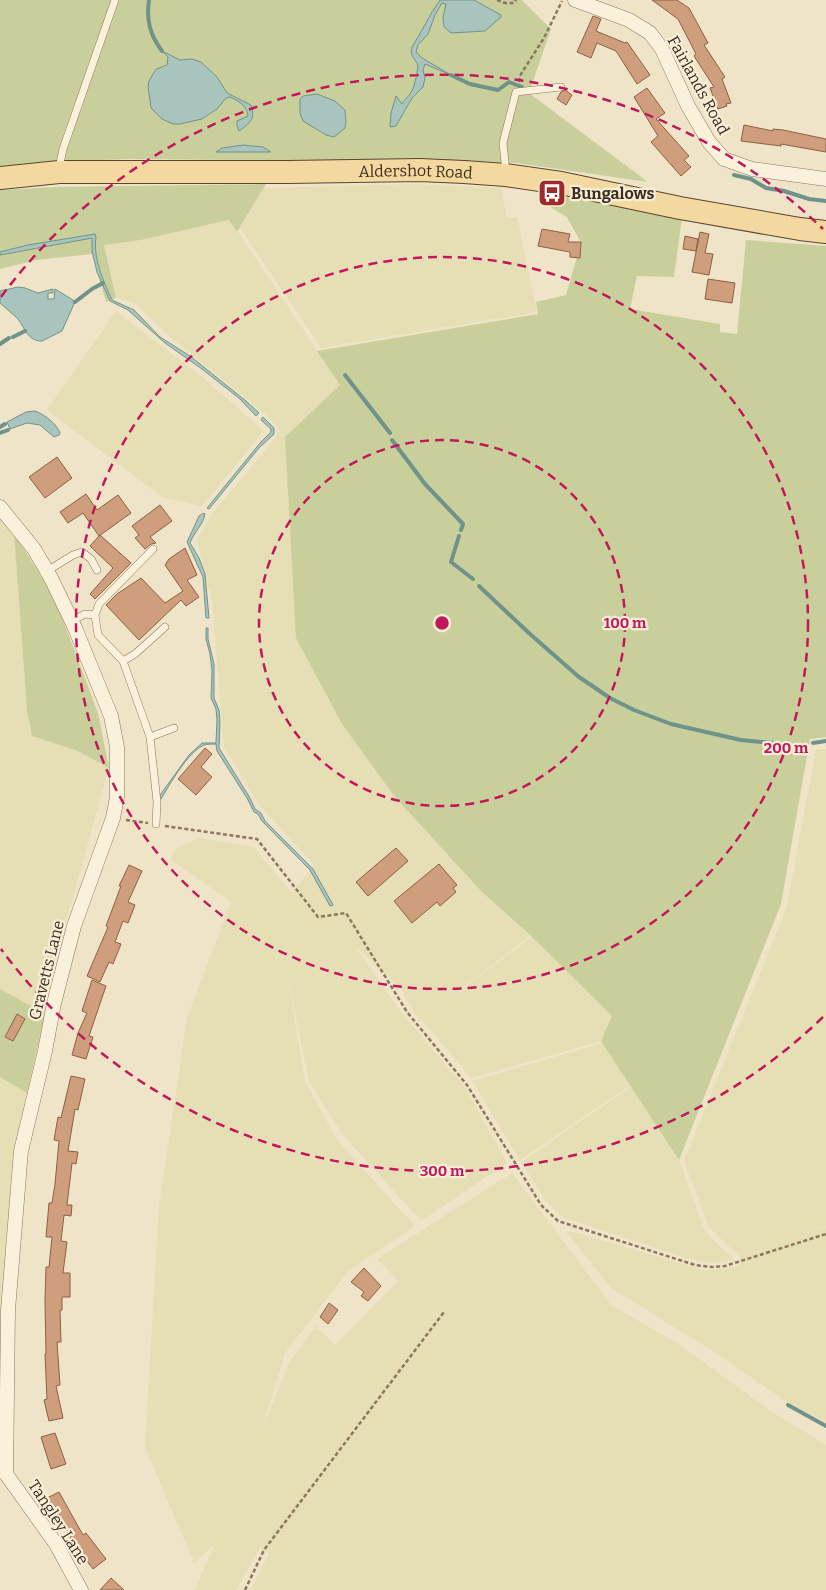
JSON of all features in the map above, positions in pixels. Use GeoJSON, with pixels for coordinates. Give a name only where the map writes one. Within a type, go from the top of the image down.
{"type":"FeatureCollection","features":[{"type":"Feature","properties":{"kind":"main road","name":"Aldershot Road"},"geometry":{"type":"LineString","coordinates":[[0,178],[59,172],[420,170],[506,175],[561,183],[746,220],[826,232]]}},
{"type":"Feature","properties":{"kind":"street","name":"Fairlands Road"},"geometry":{"type":"LineString","coordinates":[[575,0],[629,20],[650,33],[662,49],[688,106],[705,135],[724,159],[752,170],[826,179]]}},
{"type":"Feature","properties":{"kind":"street","name":"Gravetts Lane"},"geometry":{"type":"LineString","coordinates":[[0,507],[34,550],[47,571],[72,621],[111,716],[117,747],[117,797],[114,818],[74,926],[54,1003],[45,1051],[21,1151],[8,1310],[3,1474]]}},
{"type":"Feature","properties":{"kind":"street","name":"Tangley Lane"},"geometry":{"type":"LineString","coordinates":[[3,1474],[56,1544],[81,1590]]}},
{"type":"Feature","properties":{"kind":"lane"},"geometry":{"type":"LineString","coordinates":[[59,172],[62,149],[115,0]]}},
{"type":"Feature","properties":{"kind":"lane"},"geometry":{"type":"LineString","coordinates":[[506,175],[504,143],[516,92],[561,87]]}},
{"type":"Feature","properties":{"kind":"lane"},"geometry":{"type":"LineString","coordinates":[[154,549],[99,604],[94,615],[98,635],[123,661],[150,736],[157,802],[156,824]]}},
{"type":"Feature","properties":{"kind":"lane"},"geometry":{"type":"LineString","coordinates":[[47,571],[73,554],[82,552],[91,559],[97,570]]}},
{"type":"Feature","properties":{"kind":"lane"},"geometry":{"type":"LineString","coordinates":[[72,621],[85,614],[94,615]]}},
{"type":"Feature","properties":{"kind":"lane"},"geometry":{"type":"LineString","coordinates":[[123,661],[135,654],[165,627]]}},
{"type":"Feature","properties":{"kind":"lane"},"geometry":{"type":"LineString","coordinates":[[150,736],[174,728]]}},
{"type":"Feature","properties":{"kind":"path"},"geometry":{"type":"LineString","coordinates":[[498,0],[505,3],[516,0]]}},
{"type":"Feature","properties":{"kind":"path"},"geometry":{"type":"LineString","coordinates":[[516,92],[521,74],[544,38],[563,0]]}},
{"type":"Feature","properties":{"kind":"path"},"geometry":{"type":"LineString","coordinates":[[114,818],[257,839],[318,918],[346,913],[407,1012],[467,1085],[541,1205],[558,1221],[695,1265],[712,1267],[725,1266],[826,1234]]}},
{"type":"Feature","properties":{"kind":"path"},"geometry":{"type":"LineString","coordinates":[[245,1590],[264,1550],[444,1312]]}},
{"type":"Feature","properties":{"kind":"shaded area"},"geometry":{"type":"Polygon","coordinates":[[[414,184],[501,188],[507,218],[517,217],[537,312],[321,348],[240,228],[264,188],[414,184]]]}},
{"type":"Feature","properties":{"kind":"shaded area"},"geometry":{"type":"Polygon","coordinates":[[[230,220],[340,385],[285,437],[395,797],[481,891],[530,936],[422,1019],[532,937],[613,1016],[601,1041],[471,1078],[422,1020],[419,1021],[401,989],[355,946],[404,1016],[465,1087],[507,1163],[421,1221],[342,1134],[309,1081],[287,973],[305,1081],[337,1140],[415,1226],[348,1271],[285,1353],[262,1429],[290,1361],[316,1326],[335,1345],[398,1281],[377,1259],[512,1173],[611,1305],[680,1345],[769,1410],[826,1445],[826,1590],[250,1590],[269,1554],[260,1548],[236,1590],[195,1590],[214,1545],[194,1563],[145,1447],[159,1206],[187,1018],[231,902],[170,859],[177,848],[200,838],[254,847],[292,893],[314,865],[260,806],[224,747],[212,601],[197,540],[211,515],[281,431],[264,413],[169,336],[135,303],[116,298],[104,245],[141,240],[230,220]]]}},
{"type":"Feature","properties":{"kind":"shaded area"},"geometry":{"type":"Polygon","coordinates":[[[116,311],[201,376],[264,431],[202,506],[162,497],[47,410],[116,311]]]}},
{"type":"Feature","properties":{"kind":"shaded area"},"geometry":{"type":"Polygon","coordinates":[[[0,517],[14,533],[27,711],[32,736],[78,751],[109,768],[57,954],[45,1017],[0,990],[0,517]]]}},
{"type":"Feature","properties":{"kind":"shaded area"},"geometry":{"type":"Polygon","coordinates":[[[816,749],[826,749],[826,1226],[801,1235],[826,1227],[826,1422],[784,1400],[713,1351],[611,1288],[566,1231],[704,1270],[723,1269],[740,1265],[740,1257],[709,1227],[684,1161],[787,906],[816,749]]]}},
{"type":"Feature","properties":{"kind":"shaded area"},"geometry":{"type":"Polygon","coordinates":[[[602,1043],[631,1085],[520,1160],[472,1081],[602,1043]]]}},
{"type":"Feature","properties":{"kind":"shaded area"},"geometry":{"type":"Polygon","coordinates":[[[0,1077],[27,1093],[10,1192],[6,1318],[0,1366],[0,1077]]]}},
{"type":"Feature","properties":{"kind":"shaded area"},"geometry":{"type":"Polygon","coordinates":[[[632,1086],[679,1160],[704,1229],[734,1259],[711,1263],[686,1258],[564,1218],[546,1201],[521,1162],[632,1086]]]}},
{"type":"Feature","properties":{"kind":"green space"},"geometry":{"type":"Polygon","coordinates":[[[0,0],[522,0],[551,29],[529,93],[648,182],[516,163],[130,159],[53,162],[0,168],[0,0]]]}},
{"type":"Feature","properties":{"kind":"green space"},"geometry":{"type":"Polygon","coordinates":[[[266,184],[237,232],[229,220],[141,240],[104,245],[116,298],[106,302],[92,254],[37,260],[0,269],[0,190],[56,187],[266,184]]]}},
{"type":"Feature","properties":{"kind":"green space"},"geometry":{"type":"Polygon","coordinates":[[[552,192],[682,218],[674,277],[637,276],[630,309],[720,324],[720,332],[737,334],[746,240],[826,246],[826,737],[810,739],[781,904],[679,1160],[601,1041],[612,1016],[532,937],[481,891],[395,797],[342,724],[296,638],[285,437],[340,385],[317,351],[538,314],[536,302],[566,295],[581,243],[567,217],[550,207],[552,192]]]}},
{"type":"Feature","properties":{"kind":"green space"},"geometry":{"type":"Polygon","coordinates":[[[14,533],[55,599],[98,713],[109,768],[78,751],[32,736],[27,711],[14,533]]]}},
{"type":"Feature","properties":{"kind":"green space"},"geometry":{"type":"Polygon","coordinates":[[[0,989],[45,1014],[27,1093],[0,1077],[0,989]],[[17,1015],[5,1036],[12,1041],[25,1019],[17,1015]]]}},
{"type":"Feature","properties":{"kind":"water"},"geometry":{"type":"Polygon","coordinates":[[[440,0],[474,0],[501,15],[501,17],[485,31],[451,33],[444,27],[443,18],[446,4],[442,3],[428,34],[418,45],[416,52],[422,58],[451,75],[425,64],[423,87],[412,98],[396,126],[390,127],[391,113],[396,96],[402,104],[412,91],[414,84],[418,65],[412,55],[412,47],[440,0]]]}},
{"type":"Feature","properties":{"kind":"water"},"geometry":{"type":"Polygon","coordinates":[[[162,51],[180,60],[192,59],[201,62],[217,77],[227,93],[251,105],[253,114],[249,123],[239,131],[237,121],[248,116],[247,112],[242,104],[230,97],[226,98],[217,109],[202,119],[173,124],[162,119],[151,108],[148,86],[156,69],[167,65],[168,57],[162,51]]]}},
{"type":"Feature","properties":{"kind":"water"},"geometry":{"type":"Polygon","coordinates":[[[317,94],[335,101],[345,110],[345,128],[334,137],[326,135],[303,121],[300,113],[300,99],[303,96],[317,94]]]}},
{"type":"Feature","properties":{"kind":"water"},"geometry":{"type":"Polygon","coordinates":[[[243,145],[263,147],[271,152],[216,152],[222,148],[243,145]]]}},
{"type":"Feature","properties":{"kind":"water"},"geometry":{"type":"Polygon","coordinates":[[[95,234],[97,261],[112,300],[134,310],[160,337],[190,356],[246,401],[259,413],[256,416],[240,399],[165,343],[128,310],[110,301],[97,272],[92,251],[92,238],[0,255],[0,252],[28,245],[95,234]]]}},
{"type":"Feature","properties":{"kind":"water"},"geometry":{"type":"Polygon","coordinates":[[[18,287],[38,293],[53,289],[53,293],[48,293],[48,299],[54,299],[55,289],[73,300],[74,304],[62,331],[42,341],[32,339],[29,336],[16,317],[0,303],[0,291],[18,287]]]}},
{"type":"Feature","properties":{"kind":"water"},"geometry":{"type":"Polygon","coordinates":[[[35,411],[53,423],[60,433],[59,435],[54,437],[40,425],[27,423],[10,429],[7,422],[26,412],[35,411]]]}},
{"type":"Feature","properties":{"kind":"water"},"geometry":{"type":"Polygon","coordinates":[[[263,417],[274,428],[274,434],[259,448],[209,509],[207,508],[271,432],[271,429],[261,420],[263,417]]]}},
{"type":"Feature","properties":{"kind":"water"},"geometry":{"type":"Polygon","coordinates":[[[204,513],[202,522],[190,543],[199,558],[205,574],[209,618],[206,618],[203,577],[187,542],[199,516],[204,513]]]}},
{"type":"Feature","properties":{"kind":"water"},"geometry":{"type":"Polygon","coordinates":[[[206,628],[208,628],[208,639],[214,664],[214,698],[219,710],[219,748],[255,809],[261,813],[265,821],[313,869],[333,905],[330,906],[310,870],[254,812],[217,751],[216,744],[204,745],[191,755],[161,799],[158,798],[189,755],[202,743],[216,743],[217,720],[216,709],[211,698],[212,671],[206,639],[206,628]]]}},
{"type":"Feature","properties":{"kind":"building"},"geometry":{"type":"Polygon","coordinates":[[[652,0],[677,0],[689,8],[708,43],[704,45],[725,77],[722,79],[731,103],[726,104],[727,106],[718,109],[710,88],[714,87],[694,56],[696,54],[678,19],[652,0]]]}},
{"type":"Feature","properties":{"kind":"building"},"geometry":{"type":"Polygon","coordinates":[[[593,16],[601,19],[596,31],[625,43],[627,42],[650,75],[637,84],[616,51],[597,43],[591,58],[577,52],[593,16]]]}},
{"type":"Feature","properties":{"kind":"building"},"geometry":{"type":"Polygon","coordinates":[[[647,88],[665,113],[656,119],[689,156],[684,160],[691,167],[681,176],[651,142],[658,136],[634,97],[647,88]]]}},
{"type":"Feature","properties":{"kind":"building"},"geometry":{"type":"Polygon","coordinates":[[[565,90],[572,95],[566,105],[557,99],[561,92],[565,90]]]}},
{"type":"Feature","properties":{"kind":"building"},"geometry":{"type":"Polygon","coordinates":[[[744,125],[773,131],[773,129],[783,130],[826,139],[826,152],[781,144],[781,146],[741,141],[744,125]]]}},
{"type":"Feature","properties":{"kind":"building"},"geometry":{"type":"Polygon","coordinates":[[[542,229],[570,234],[568,242],[581,242],[580,258],[570,257],[570,252],[538,246],[542,229]]]}},
{"type":"Feature","properties":{"kind":"building"},"geometry":{"type":"Polygon","coordinates":[[[700,232],[709,234],[705,253],[713,254],[709,275],[692,272],[700,232]]]}},
{"type":"Feature","properties":{"kind":"building"},"geometry":{"type":"Polygon","coordinates":[[[685,236],[698,239],[696,251],[683,249],[685,236]]]}},
{"type":"Feature","properties":{"kind":"building"},"geometry":{"type":"Polygon","coordinates":[[[708,279],[735,283],[732,303],[705,299],[708,279]]]}},
{"type":"Feature","properties":{"kind":"building"},"geometry":{"type":"Polygon","coordinates":[[[57,457],[72,478],[45,498],[29,477],[57,457]]]}},
{"type":"Feature","properties":{"kind":"building"},"geometry":{"type":"Polygon","coordinates":[[[86,494],[97,510],[118,495],[131,513],[99,536],[83,513],[68,523],[60,512],[86,494]]]}},
{"type":"Feature","properties":{"kind":"building"},"geometry":{"type":"Polygon","coordinates":[[[160,505],[172,521],[150,537],[156,543],[151,544],[145,549],[135,538],[139,535],[132,526],[160,505]]]}},
{"type":"Feature","properties":{"kind":"building"},"geometry":{"type":"Polygon","coordinates":[[[100,535],[131,563],[95,599],[90,594],[113,568],[90,546],[100,535]]]}},
{"type":"Feature","properties":{"kind":"building"},"geometry":{"type":"Polygon","coordinates":[[[185,548],[197,575],[187,580],[199,597],[186,606],[181,600],[139,640],[106,605],[117,594],[141,578],[165,603],[183,591],[165,565],[169,559],[185,548]]]}},
{"type":"Feature","properties":{"kind":"building"},"geometry":{"type":"Polygon","coordinates":[[[205,748],[212,754],[201,767],[212,777],[196,795],[178,779],[205,748]]]}},
{"type":"Feature","properties":{"kind":"building"},"geometry":{"type":"Polygon","coordinates":[[[396,848],[408,861],[368,896],[356,882],[396,848]]]}},
{"type":"Feature","properties":{"kind":"building"},"geometry":{"type":"Polygon","coordinates":[[[439,864],[457,885],[453,888],[456,892],[440,906],[437,902],[412,923],[394,901],[439,864]]]}},
{"type":"Feature","properties":{"kind":"building"},"geometry":{"type":"Polygon","coordinates":[[[129,865],[142,871],[128,902],[135,905],[128,923],[123,921],[115,942],[121,944],[113,964],[109,962],[100,982],[87,976],[108,927],[106,926],[121,886],[119,886],[129,865]]]}},
{"type":"Feature","properties":{"kind":"building"},"geometry":{"type":"Polygon","coordinates":[[[92,980],[106,986],[89,1036],[93,1037],[86,1059],[72,1055],[78,1033],[87,1013],[82,1011],[92,980]]]}},
{"type":"Feature","properties":{"kind":"building"},"geometry":{"type":"Polygon","coordinates":[[[17,1014],[25,1019],[13,1041],[5,1037],[17,1014]]]}},
{"type":"Feature","properties":{"kind":"building"},"geometry":{"type":"Polygon","coordinates":[[[71,1076],[85,1079],[78,1110],[75,1109],[68,1151],[78,1152],[76,1164],[72,1163],[67,1205],[72,1205],[71,1216],[64,1215],[61,1241],[67,1242],[63,1273],[70,1273],[70,1297],[62,1297],[62,1310],[60,1310],[61,1342],[57,1342],[60,1385],[56,1386],[63,1418],[49,1421],[44,1400],[47,1399],[45,1301],[46,1267],[49,1267],[52,1237],[46,1237],[49,1203],[52,1203],[55,1184],[59,1141],[54,1140],[58,1117],[61,1118],[71,1076]]]}},
{"type":"Feature","properties":{"kind":"building"},"geometry":{"type":"Polygon","coordinates":[[[364,1268],[381,1286],[368,1301],[361,1296],[364,1292],[351,1282],[364,1268]]]}},
{"type":"Feature","properties":{"kind":"building"},"geometry":{"type":"Polygon","coordinates":[[[329,1303],[338,1310],[328,1324],[320,1317],[329,1303]]]}},
{"type":"Feature","properties":{"kind":"building"},"geometry":{"type":"Polygon","coordinates":[[[55,1433],[66,1464],[51,1469],[41,1437],[55,1433]]]}},
{"type":"Feature","properties":{"kind":"building"},"geometry":{"type":"Polygon","coordinates":[[[59,1492],[83,1535],[86,1533],[106,1559],[93,1569],[73,1543],[59,1514],[56,1515],[47,1498],[59,1492]]]}},
{"type":"Feature","properties":{"kind":"building"},"geometry":{"type":"Polygon","coordinates":[[[111,1578],[124,1590],[100,1590],[111,1578]]]}},
{"type":"Feature","properties":{"kind":"waterway"},"geometry":{"type":"LineString","coordinates":[[149,0],[148,14],[150,27],[154,39],[162,51]]}},
{"type":"Feature","properties":{"kind":"waterway"},"geometry":{"type":"LineString","coordinates":[[451,75],[470,84],[498,90],[509,82],[522,87]]}},
{"type":"Feature","properties":{"kind":"waterway"},"geometry":{"type":"LineString","coordinates":[[734,175],[751,179],[766,188],[784,191],[809,199],[826,201]]}},
{"type":"Feature","properties":{"kind":"waterway"},"geometry":{"type":"LineString","coordinates":[[75,302],[103,283]]}},
{"type":"Feature","properties":{"kind":"waterway"},"geometry":{"type":"LineString","coordinates":[[13,337],[25,331]]}},
{"type":"Feature","properties":{"kind":"waterway"},"geometry":{"type":"LineString","coordinates":[[0,344],[9,338]]}},
{"type":"Feature","properties":{"kind":"waterway"},"geometry":{"type":"LineString","coordinates":[[345,375],[390,433]]}},
{"type":"Feature","properties":{"kind":"waterway"},"geometry":{"type":"LineString","coordinates":[[0,427],[5,424]]}},
{"type":"Feature","properties":{"kind":"waterway"},"geometry":{"type":"LineString","coordinates":[[0,433],[8,430]]}},
{"type":"Feature","properties":{"kind":"waterway"},"geometry":{"type":"LineString","coordinates":[[392,440],[425,484],[463,524],[461,530]]}},
{"type":"Feature","properties":{"kind":"waterway"},"geometry":{"type":"LineString","coordinates":[[459,536],[451,562],[473,579]]}},
{"type":"Feature","properties":{"kind":"waterway"},"geometry":{"type":"LineString","coordinates":[[479,586],[579,677],[610,698],[634,710],[671,724],[741,740],[773,743]]}},
{"type":"Feature","properties":{"kind":"waterway"},"geometry":{"type":"LineString","coordinates":[[813,743],[826,741]]}},
{"type":"Feature","properties":{"kind":"waterway"},"geometry":{"type":"LineString","coordinates":[[788,1405],[826,1426]]}},
{"type":"Feature","properties":{"kind":"place","name":"Bungalows"},"geometry":{"type":"Point","coordinates":[552,193]}}]}
